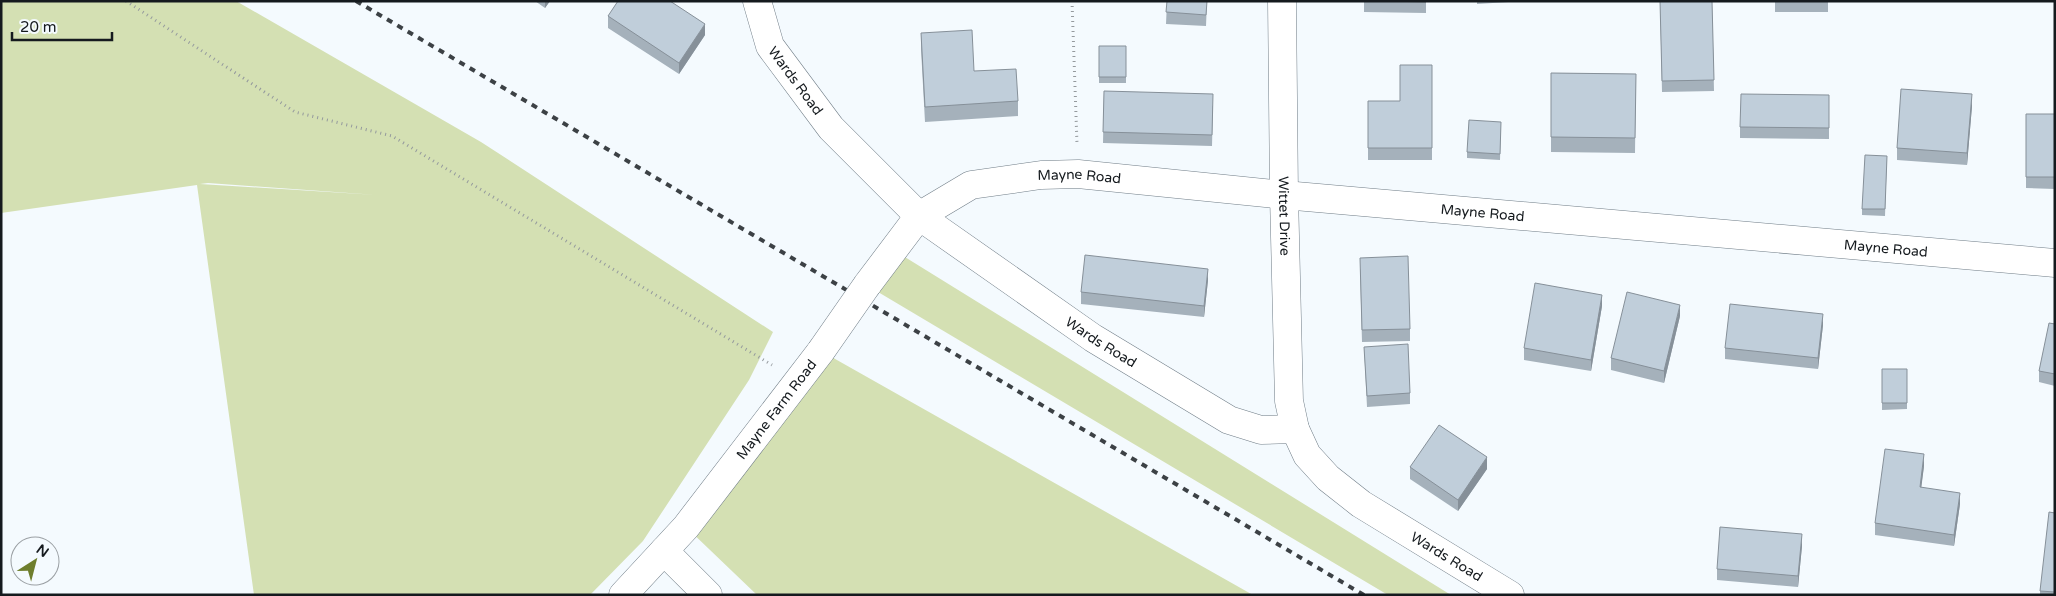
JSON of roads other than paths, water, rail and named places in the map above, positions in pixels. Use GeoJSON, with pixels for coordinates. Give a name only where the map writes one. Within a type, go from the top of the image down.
{"type":"FeatureCollection","features":[{"type":"Feature","properties":{"kind":"street","name":"Wards Road"},"geometry":{"type":"LineString","coordinates":[[757,1],[770,46],[831,128],[919,216],[1093,338],[1229,420],[1260,430],[1295,429],[1306,455],[1334,484],[1361,504],[1510,595]]}},
{"type":"Feature","properties":{"kind":"street","name":"Wittet Drive"},"geometry":{"type":"LineString","coordinates":[[1282,1],[1289,401],[1295,429]]}},
{"type":"Feature","properties":{"kind":"street","name":"Mayne Road"},"geometry":{"type":"LineString","coordinates":[[919,216],[971,185],[1041,175],[1078,174],[1284,195],[2055,263]]}},
{"type":"Feature","properties":{"kind":"street","name":"Mayne Farm Road"},"geometry":{"type":"LineString","coordinates":[[623,595],[686,528],[821,352],[919,216]]}},
{"type":"Feature","properties":{"kind":"street"},"geometry":{"type":"LineString","coordinates":[[664,551],[708,595]]}},
{"type":"Feature","properties":{"kind":"railway"},"geometry":{"type":"LineString","coordinates":[[356,1],[1364,595]]}}]}
